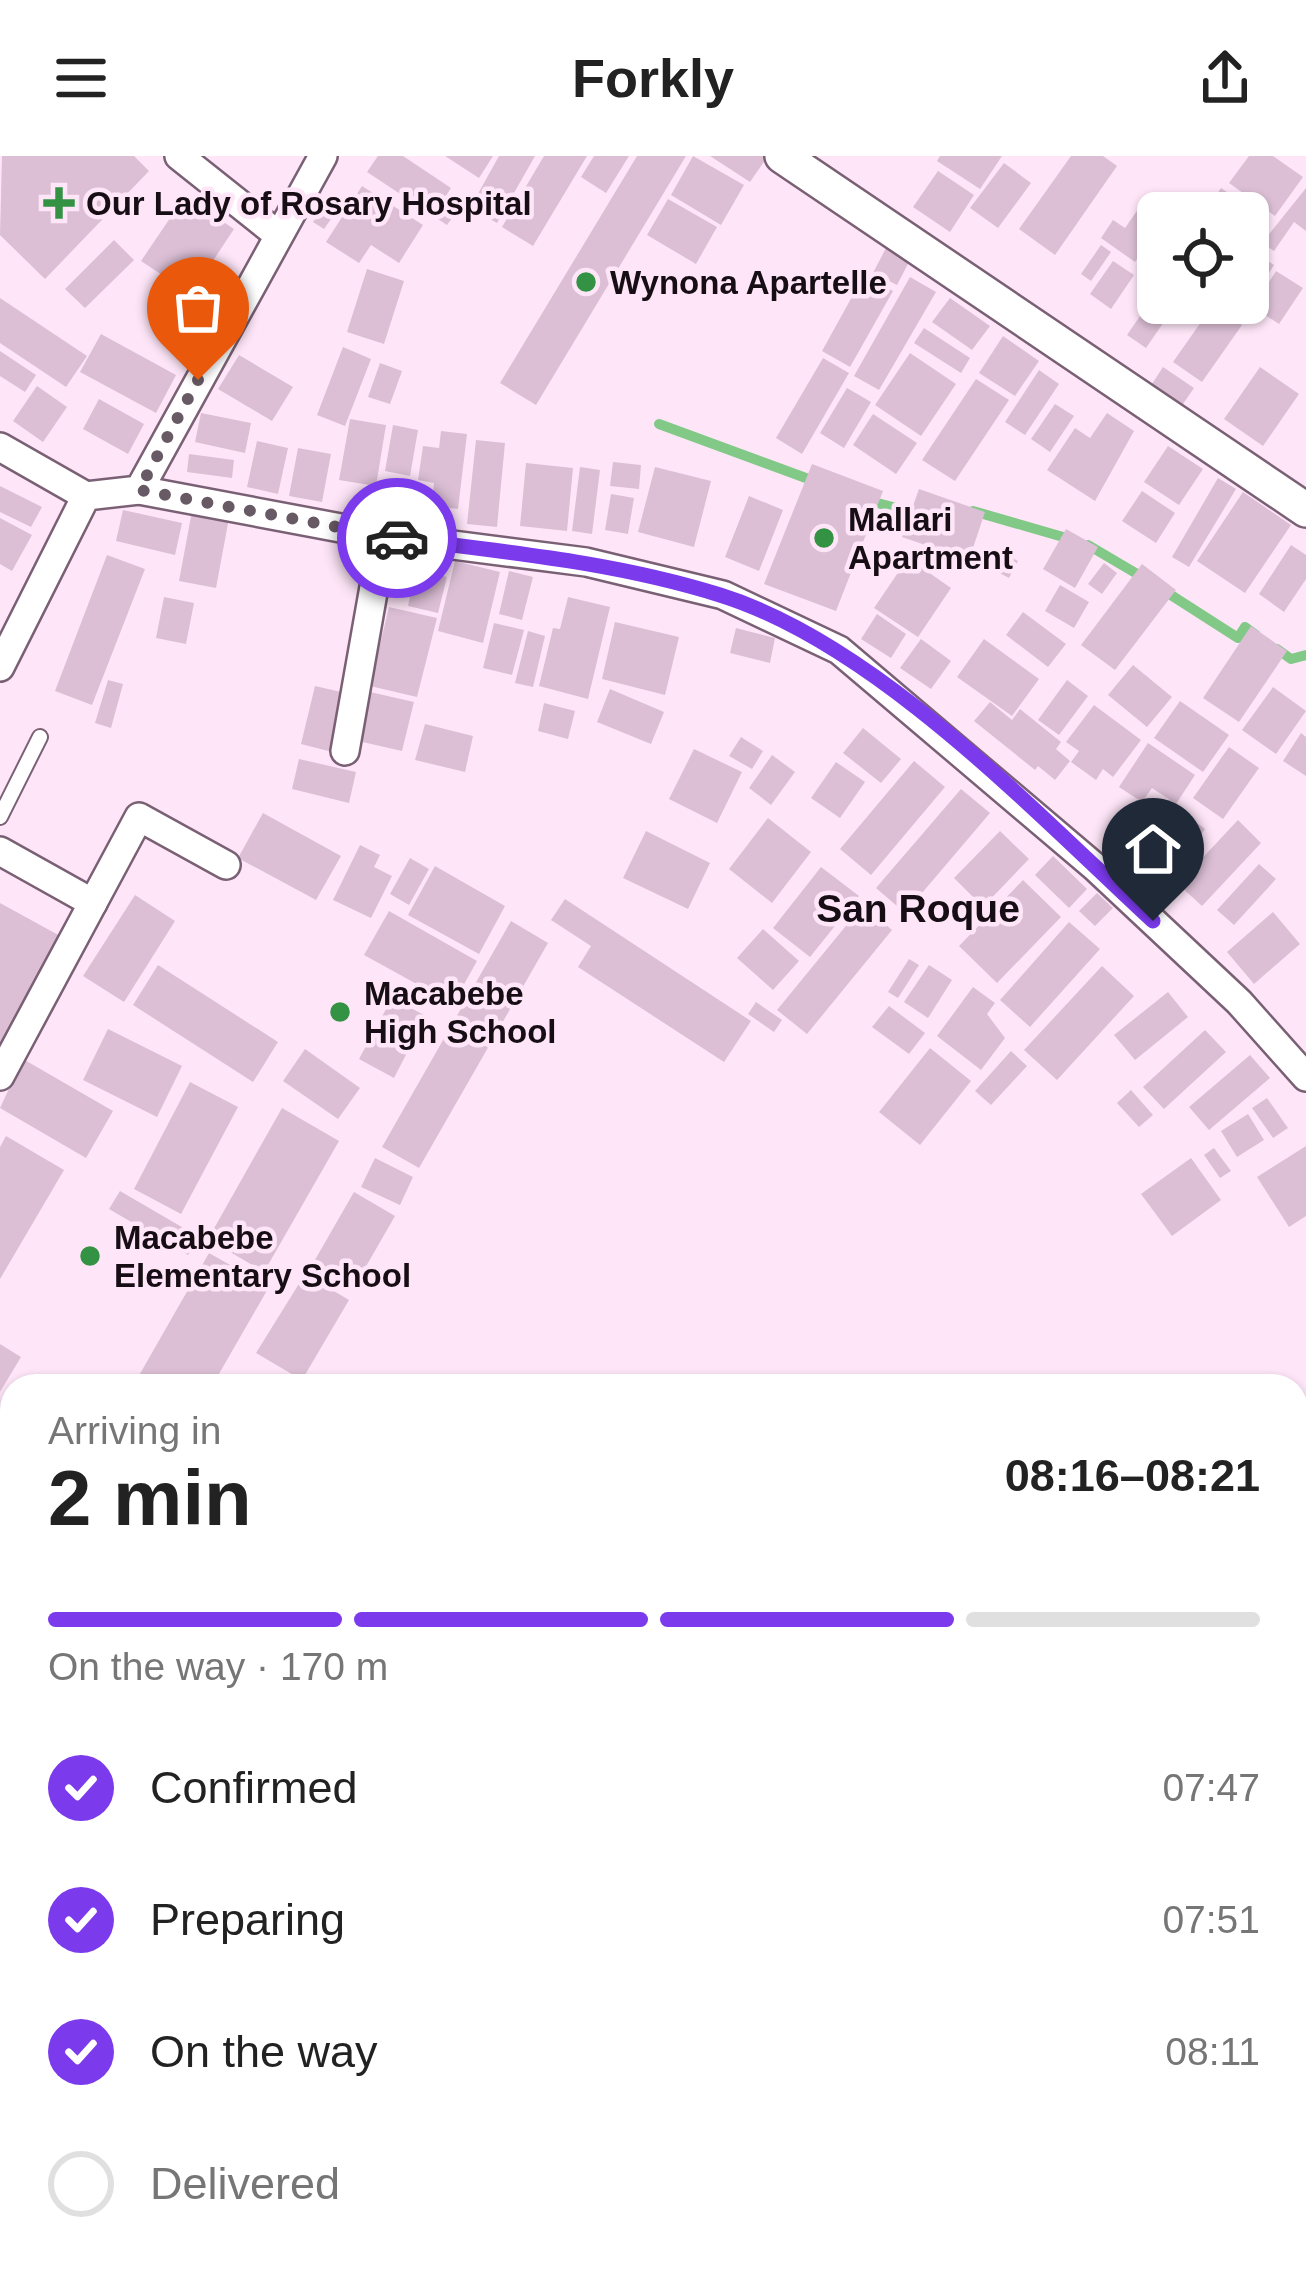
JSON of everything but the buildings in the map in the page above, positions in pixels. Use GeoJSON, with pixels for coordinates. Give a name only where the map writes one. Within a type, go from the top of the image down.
{"type":"FeatureCollection","features":[{"type":"Feature","properties":{"kind":"street"},"geometry":{"type":"LineString","coordinates":[[179,156],[278,235]]}},
{"type":"Feature","properties":{"kind":"street"},"geometry":{"type":"LineString","coordinates":[[139,490],[323,156]]}},
{"type":"Feature","properties":{"kind":"street"},"geometry":{"type":"LineString","coordinates":[[782,156],[1306,510]]}},
{"type":"Feature","properties":{"kind":"street"},"geometry":{"type":"LineString","coordinates":[[0,447],[86,496],[139,490],[383,536],[586,562],[723,595],[839,650],[1095,867],[1239,1002],[1306,1077]]}},
{"type":"Feature","properties":{"kind":"street"},"geometry":{"type":"LineString","coordinates":[[0,667],[86,496]]}},
{"type":"Feature","properties":{"kind":"street"},"geometry":{"type":"LineString","coordinates":[[345,752],[383,536]]}},
{"type":"Feature","properties":{"kind":"street"},"geometry":{"type":"LineString","coordinates":[[0,1076],[139,817],[226,865]]}},
{"type":"Feature","properties":{"kind":"street"},"geometry":{"type":"LineString","coordinates":[[0,851],[93,903]]}},
{"type":"Feature","properties":{"kind":"lane"},"geometry":{"type":"LineString","coordinates":[[0,817],[40,737]]}},
{"type":"Feature","properties":{"kind":"waterway"},"geometry":{"type":"LineString","coordinates":[[659,424],[814,481]]}},
{"type":"Feature","properties":{"kind":"waterway"},"geometry":{"type":"LineString","coordinates":[[866,500],[923,515]]}},
{"type":"Feature","properties":{"kind":"waterway"},"geometry":{"type":"LineString","coordinates":[[973,511],[1070,539]]}},
{"type":"Feature","properties":{"kind":"waterway"},"geometry":{"type":"LineString","coordinates":[[1088,545],[1144,578]]}},
{"type":"Feature","properties":{"kind":"waterway"},"geometry":{"type":"LineString","coordinates":[[1160,588],[1238,638],[1245,627],[1256,635]]}},
{"type":"Feature","properties":{"kind":"waterway"},"geometry":{"type":"LineString","coordinates":[[1277,649],[1291,659],[1306,655]]}},
{"type":"Feature","properties":{"kind":"way so far"},"geometry":{"type":"LineString","coordinates":[[198,380],[139,490],[397,538]]}},
{"type":"Feature","properties":{"kind":"place","name":"Our Lady of Rosary Hospital"},"geometry":{"type":"Point","coordinates":[59,203]}},
{"type":"Feature","properties":{"kind":"place","name":"Wynona Apartelle"},"geometry":{"type":"Point","coordinates":[586,282]}},
{"type":"Feature","properties":{"kind":"place","name":"Mallari Apartment"},"geometry":{"type":"Point","coordinates":[824,538]}},
{"type":"Feature","properties":{"kind":"place","name":"Macabebe High School"},"geometry":{"type":"Point","coordinates":[340,1012]}},
{"type":"Feature","properties":{"kind":"place","name":"Macabebe Elementary School"},"geometry":{"type":"Point","coordinates":[90,1256]}},
{"type":"Feature","properties":{"kind":"district","name":"San Roque"},"geometry":{"type":"Point","coordinates":[918,908]}},
{"type":"Feature","properties":{"kind":"route"},"geometry":{"type":"LineString","coordinates":[[397,538],[586,562],[723,595],[839,650],[935,727],[1153,921]]}}]}
